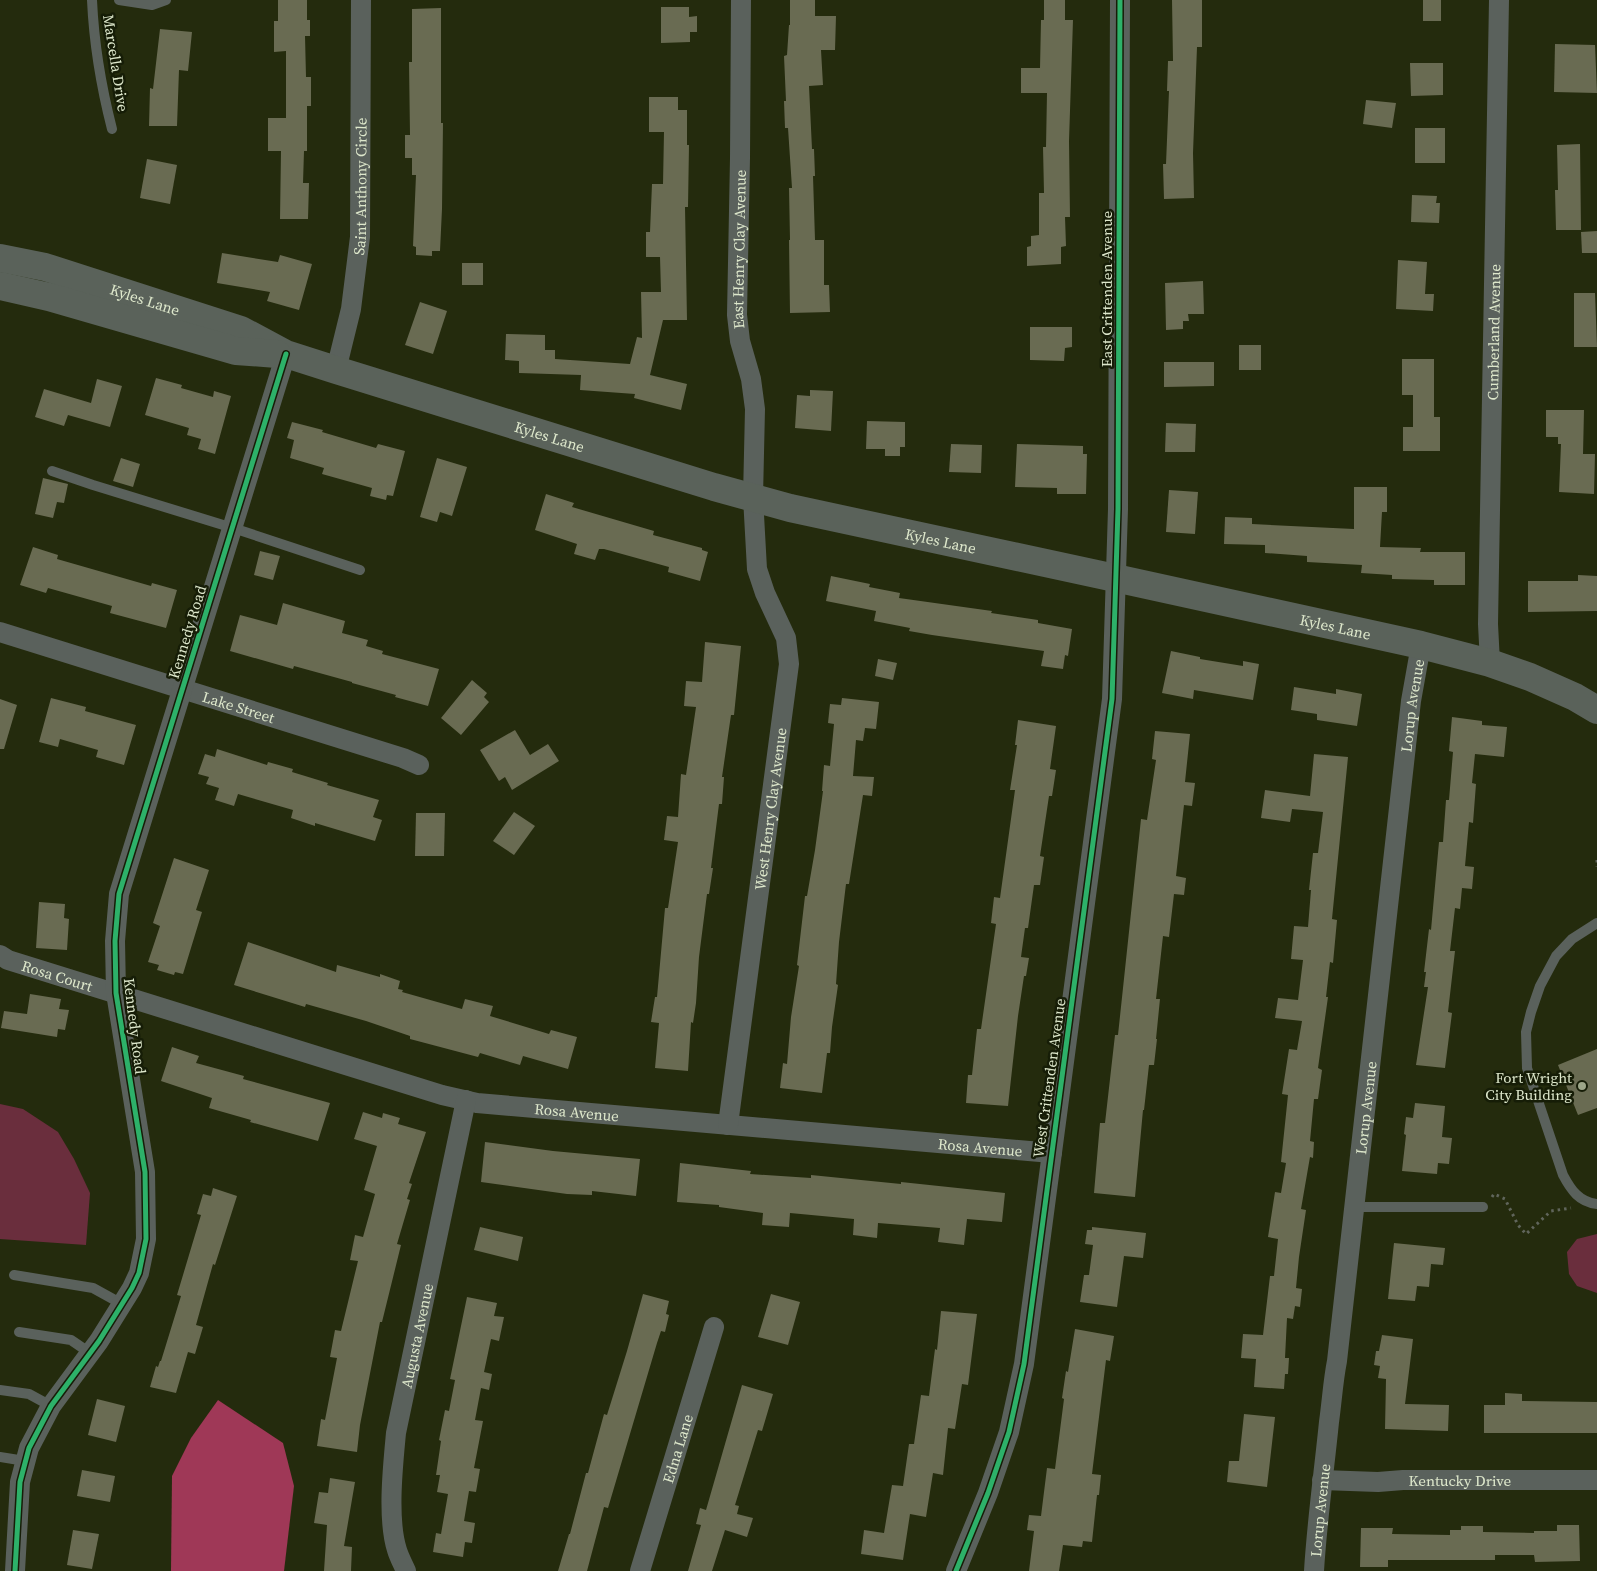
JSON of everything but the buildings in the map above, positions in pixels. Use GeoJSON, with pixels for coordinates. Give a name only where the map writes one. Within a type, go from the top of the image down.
{"type":"FeatureCollection","features":[{"type":"Feature","properties":{"kind":"main road","name":"Kyles Lane"},"geometry":{"type":"LineString","coordinates":[[0,258],[45,267],[241,330],[286,354],[714,487],[790,508],[1421,645],[1490,663],[1530,677],[1597,710]]}},
{"type":"Feature","properties":{"kind":"main road","name":"Kyles Lane"},"geometry":{"type":"LineString","coordinates":[[0,286],[49,297],[236,351],[286,354]]}},
{"type":"Feature","properties":{"kind":"street","name":"Saint Anthony Circle"},"geometry":{"type":"LineString","coordinates":[[336,370],[351,310],[360,237],[361,0]]}},
{"type":"Feature","properties":{"kind":"street","name":"East Henry Clay Avenue"},"geometry":{"type":"LineString","coordinates":[[741,0],[737,314],[740,341],[751,379],[755,409],[753,497]]}},
{"type":"Feature","properties":{"kind":"street","name":"East Crittenden Avenue"},"geometry":{"type":"LineString","coordinates":[[1115,578],[1118,509],[1120,0]]}},
{"type":"Feature","properties":{"kind":"street","name":"Cumberland Avenue"},"geometry":{"type":"LineString","coordinates":[[1490,663],[1488,614],[1499,0]]}},
{"type":"Feature","properties":{"kind":"street","name":"Kennedy Road"},"geometry":{"type":"LineString","coordinates":[[15,1571],[20,1482],[29,1448],[51,1406],[90,1353],[132,1288],[139,1272],[146,1239],[145,1172],[116,993],[115,941],[119,894],[286,354]]}},
{"type":"Feature","properties":{"kind":"street","name":"West Henry Clay Avenue"},"geometry":{"type":"LineString","coordinates":[[728,1125],[789,664],[786,638],[765,593],[757,569],[753,497]]}},
{"type":"Feature","properties":{"kind":"street","name":"West Crittenden Avenue"},"geometry":{"type":"LineString","coordinates":[[956,1571],[988,1493],[1009,1432],[1024,1364],[1112,699],[1115,647],[1115,578]]}},
{"type":"Feature","properties":{"kind":"street","name":"Lake Street"},"geometry":{"type":"LineString","coordinates":[[0,632],[403,758],[419,765]]}},
{"type":"Feature","properties":{"kind":"street","name":"Lorup Avenue"},"geometry":{"type":"LineString","coordinates":[[1314,1571],[1322,1480],[1411,701],[1421,645]]}},
{"type":"Feature","properties":{"kind":"street","name":"Rosa Court"},"geometry":{"type":"LineString","coordinates":[[0,955],[8,960],[116,993]]}},
{"type":"Feature","properties":{"kind":"street","name":"Rosa Avenue"},"geometry":{"type":"LineString","coordinates":[[116,993],[442,1095],[477,1103],[1052,1153]]}},
{"type":"Feature","properties":{"kind":"street","name":"Augusta Avenue"},"geometry":{"type":"LineString","coordinates":[[406,1571],[396,1549],[393,1526],[392,1473],[396,1433],[466,1100]]}},
{"type":"Feature","properties":{"kind":"street","name":"Edna Lane"},"geometry":{"type":"LineString","coordinates":[[640,1571],[714,1328]]}},
{"type":"Feature","properties":{"kind":"street","name":"Kentucky Drive"},"geometry":{"type":"LineString","coordinates":[[1322,1480],[1378,1482],[1403,1480],[1597,1480]]}},
{"type":"Feature","properties":{"kind":"lane","name":"Marcella Drive"},"geometry":{"type":"LineString","coordinates":[[92,0],[100,82],[112,130]]}},
{"type":"Feature","properties":{"kind":"lane"},"geometry":{"type":"LineString","coordinates":[[119,0],[152,4],[166,0]]}},
{"type":"Feature","properties":{"kind":"lane"},"geometry":{"type":"LineString","coordinates":[[52,471],[360,570]]}},
{"type":"Feature","properties":{"kind":"lane"},"geometry":{"type":"LineString","coordinates":[[1596,1204],[1585,1201],[1572,1191],[1563,1175],[1527,1068],[1526,1032],[1540,986],[1556,956],[1572,939],[1597,923]]}},
{"type":"Feature","properties":{"kind":"lane"},"geometry":{"type":"LineString","coordinates":[[1354,1207],[1483,1207]]}},
{"type":"Feature","properties":{"kind":"lane"},"geometry":{"type":"LineString","coordinates":[[14,1275],[93,1288],[122,1304]]}},
{"type":"Feature","properties":{"kind":"lane"},"geometry":{"type":"LineString","coordinates":[[19,1332],[71,1340],[90,1353]]}},
{"type":"Feature","properties":{"kind":"lane"},"geometry":{"type":"LineString","coordinates":[[0,1390],[29,1394],[51,1406]]}},
{"type":"Feature","properties":{"kind":"lane"},"geometry":{"type":"LineString","coordinates":[[0,1456],[25,1462]]}},
{"type":"Feature","properties":{"kind":"path"},"geometry":{"type":"LineString","coordinates":[[1597,860],[1597,867]]}},
{"type":"Feature","properties":{"kind":"path"},"geometry":{"type":"LineString","coordinates":[[1483,1207],[1494,1194],[1505,1199],[1518,1225],[1526,1234],[1551,1211],[1596,1204]]}},
{"type":"Feature","properties":{"kind":"shaded area"},"geometry":{"type":"Polygon","coordinates":[[[0,1104],[23,1109],[58,1132],[74,1159],[90,1193],[86,1245],[0,1239],[0,1104]]]}},
{"type":"Feature","properties":{"kind":"shaded area"},"geometry":{"type":"Polygon","coordinates":[[[1597,1234],[1597,1293],[1577,1286],[1569,1274],[1567,1252],[1577,1239],[1597,1234]]]}},
{"type":"Feature","properties":{"kind":"shaded area"},"geometry":{"type":"Polygon","coordinates":[[[218,1400],[283,1443],[294,1486],[284,1571],[171,1571],[172,1476],[191,1438],[218,1400]]]}},
{"type":"Feature","properties":{"kind":"cycle path"},"geometry":{"type":"LineString","coordinates":[[956,1571],[988,1493],[1009,1432],[1024,1364],[1112,699],[1118,509],[1120,0]]}},
{"type":"Feature","properties":{"kind":"cycle path"},"geometry":{"type":"LineString","coordinates":[[15,1571],[20,1482],[29,1448],[51,1406],[99,1341],[132,1288],[139,1273],[146,1239],[145,1172],[116,993],[115,941],[119,894],[286,354]]}},
{"type":"Feature","properties":{"kind":"place","name":"Fort Wright City Building"},"geometry":{"type":"Point","coordinates":[1582,1086]}}]}
